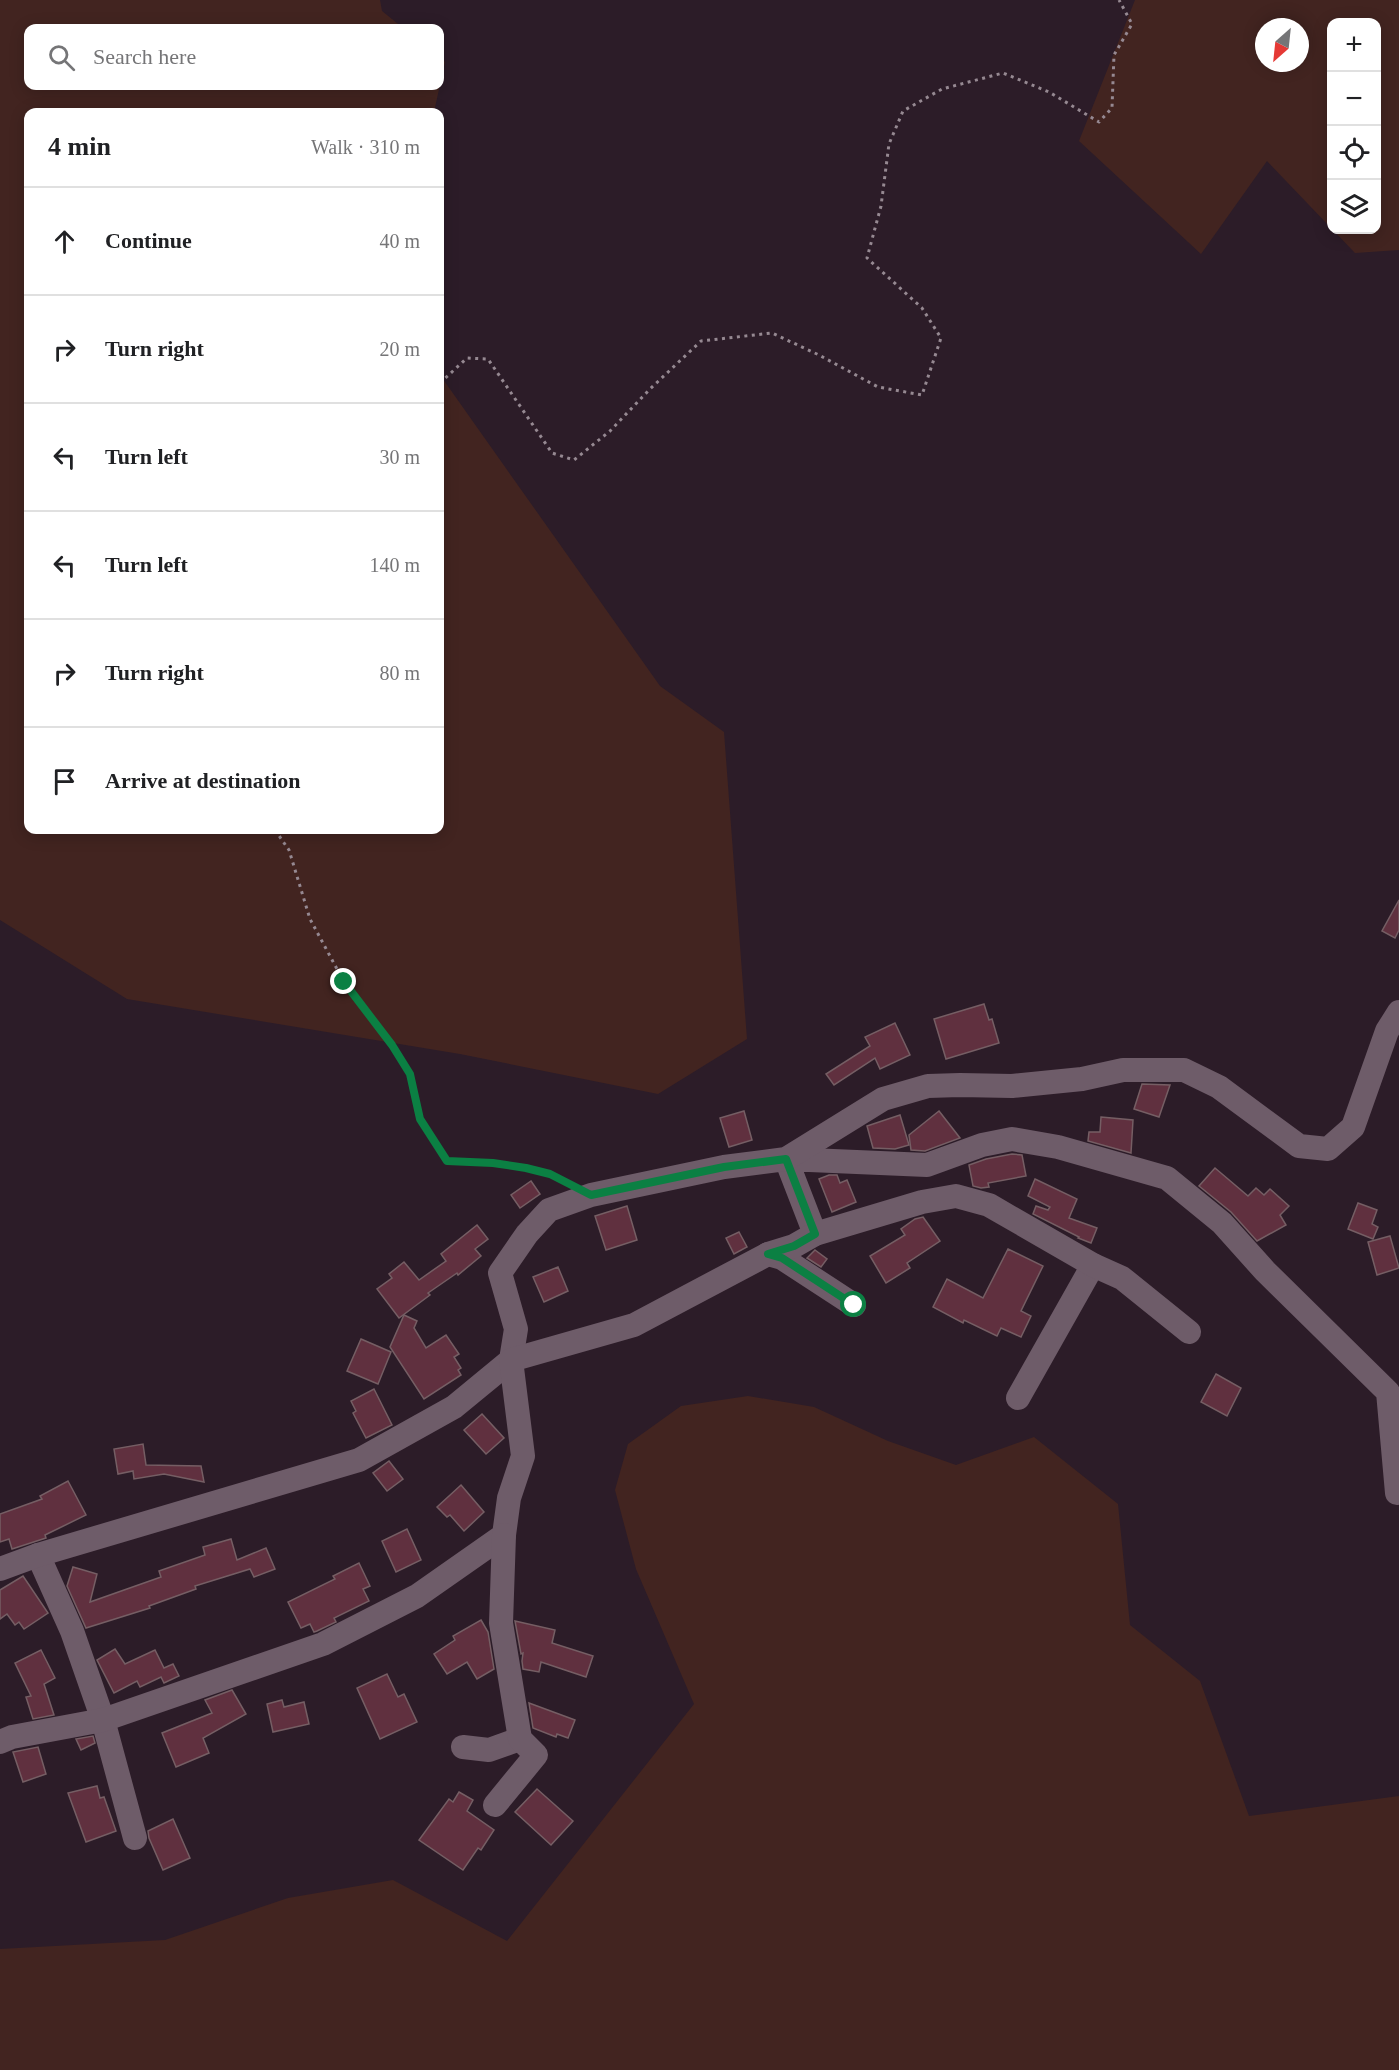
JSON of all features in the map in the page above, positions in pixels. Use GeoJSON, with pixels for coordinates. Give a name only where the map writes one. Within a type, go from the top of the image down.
{"type":"FeatureCollection","features":[{"type":"Feature","properties":{"kind":"street"},"geometry":{"type":"LineString","coordinates":[[786,1159],[883,1099],[928,1086],[960,1084],[1012,1086],[1082,1079],[1123,1070],[1184,1070],[1220,1087],[1299,1146],[1328,1149],[1353,1127],[1387,1031],[1399,1012]]}},
{"type":"Feature","properties":{"kind":"street"},"geometry":{"type":"LineString","coordinates":[[495,1805],[537,1755],[520,1739],[501,1623],[504,1535],[509,1498],[523,1456],[511,1360],[516,1329],[500,1273],[526,1234],[549,1210],[591,1195],[724,1167],[786,1159],[927,1165],[982,1145],[1012,1139],[1058,1148],[1167,1178],[1222,1223],[1265,1271],[1388,1392],[1397,1493]]}},
{"type":"Feature","properties":{"kind":"street"},"geometry":{"type":"LineString","coordinates":[[786,1159],[815,1234]]}},
{"type":"Feature","properties":{"kind":"street"},"geometry":{"type":"LineString","coordinates":[[0,1569],[38,1555],[359,1460],[454,1407],[511,1360],[634,1325],[768,1254],[794,1246],[815,1234],[922,1202],[957,1196],[989,1205],[1094,1265],[1122,1278],[1189,1332]]}},
{"type":"Feature","properties":{"kind":"street"},"geometry":{"type":"LineString","coordinates":[[768,1254],[782,1258],[854,1305]]}},
{"type":"Feature","properties":{"kind":"street"},"geometry":{"type":"LineString","coordinates":[[1018,1398],[1094,1265]]}},
{"type":"Feature","properties":{"kind":"street"},"geometry":{"type":"LineString","coordinates":[[0,1742],[12,1737],[103,1720],[322,1644],[417,1596],[504,1535]]}},
{"type":"Feature","properties":{"kind":"street"},"geometry":{"type":"LineString","coordinates":[[38,1555],[72,1631],[103,1720],[135,1838]]}},
{"type":"Feature","properties":{"kind":"street"},"geometry":{"type":"LineString","coordinates":[[464,1747],[489,1750],[520,1739]]}},
{"type":"Feature","properties":{"kind":"path"},"geometry":{"type":"LineString","coordinates":[[444,379],[467,358],[488,359],[552,453],[574,460],[610,431],[701,340],[772,333],[878,387],[922,395],[941,338],[922,308],[867,258],[881,206],[889,144],[903,111],[942,89],[1003,73],[1049,92],[1099,122],[1112,108],[1114,55],[1132,24],[1119,0]]}},
{"type":"Feature","properties":{"kind":"path"},"geometry":{"type":"LineString","coordinates":[[278,834],[289,850],[310,919],[344,982],[392,1045],[410,1074],[420,1119],[447,1161],[493,1163],[526,1168],[550,1174],[591,1195]]}},
{"type":"Feature","properties":{"kind":"shaded area"},"geometry":{"type":"Polygon","coordinates":[[[0,0],[380,0],[382,11],[398,24],[24,24],[24,90],[439,90],[435,108],[24,108],[24,834],[444,834],[444,381],[660,686],[724,732],[747,1039],[658,1094],[460,1054],[127,999],[0,920],[0,0]]]}},
{"type":"Feature","properties":{"kind":"shaded area"},"geometry":{"type":"Polygon","coordinates":[[[1135,0],[1399,0],[1399,250],[1355,253],[1337,234],[1381,234],[1381,18],[1327,18],[1327,224],[1267,161],[1201,254],[1079,141],[1135,0]]]}},
{"type":"Feature","properties":{"kind":"shaded area"},"geometry":{"type":"Polygon","coordinates":[[[748,1396],[814,1407],[888,1441],[956,1465],[1034,1437],[1118,1504],[1130,1625],[1200,1681],[1249,1816],[1399,1796],[1399,2070],[0,2070],[0,1949],[165,1940],[288,1898],[393,1880],[507,1941],[694,1704],[636,1569],[615,1490],[628,1444],[681,1406],[748,1396]]]}},
{"type":"Feature","properties":{"kind":"building"},"geometry":{"type":"Polygon","coordinates":[[[1399,900],[1399,930],[1395,938],[1382,931],[1399,900]]]}},
{"type":"Feature","properties":{"kind":"building"},"geometry":{"type":"Polygon","coordinates":[[[984,1004],[989,1020],[992,1019],[999,1043],[946,1059],[934,1019],[984,1004]]]}},
{"type":"Feature","properties":{"kind":"building"},"geometry":{"type":"Polygon","coordinates":[[[895,1023],[910,1055],[880,1069],[875,1058],[834,1085],[826,1074],[870,1046],[865,1037],[895,1023]]]}},
{"type":"Feature","properties":{"kind":"building"},"geometry":{"type":"Polygon","coordinates":[[[1142,1084],[1170,1085],[1159,1117],[1134,1109],[1142,1084]]]}},
{"type":"Feature","properties":{"kind":"building"},"geometry":{"type":"Polygon","coordinates":[[[744,1111],[752,1140],[729,1147],[720,1118],[744,1111]]]}},
{"type":"Feature","properties":{"kind":"building"},"geometry":{"type":"Polygon","coordinates":[[[939,1111],[960,1138],[925,1151],[911,1150],[909,1135],[939,1111]]]}},
{"type":"Feature","properties":{"kind":"building"},"geometry":{"type":"Polygon","coordinates":[[[900,1115],[909,1145],[895,1149],[873,1148],[867,1126],[900,1115]]]}},
{"type":"Feature","properties":{"kind":"building"},"geometry":{"type":"Polygon","coordinates":[[[1101,1117],[1133,1120],[1131,1153],[1088,1141],[1089,1132],[1100,1132],[1101,1117]]]}},
{"type":"Feature","properties":{"kind":"building"},"geometry":{"type":"Polygon","coordinates":[[[1012,1154],[1022,1155],[1026,1176],[988,1183],[989,1187],[973,1186],[969,1165],[1012,1154]]]}},
{"type":"Feature","properties":{"kind":"building"},"geometry":{"type":"Polygon","coordinates":[[[1215,1168],[1248,1196],[1256,1188],[1264,1195],[1270,1189],[1289,1206],[1280,1215],[1286,1225],[1257,1241],[1231,1212],[1199,1186],[1215,1168]]]}},
{"type":"Feature","properties":{"kind":"building"},"geometry":{"type":"Polygon","coordinates":[[[837,1175],[840,1183],[847,1180],[856,1202],[832,1212],[819,1179],[837,1175]]]}},
{"type":"Feature","properties":{"kind":"building"},"geometry":{"type":"Polygon","coordinates":[[[1035,1179],[1077,1199],[1069,1218],[1097,1228],[1091,1243],[1033,1214],[1036,1206],[1048,1210],[1050,1207],[1028,1196],[1035,1179]]]}},
{"type":"Feature","properties":{"kind":"building"},"geometry":{"type":"Polygon","coordinates":[[[531,1181],[540,1194],[520,1208],[511,1195],[531,1181]]]}},
{"type":"Feature","properties":{"kind":"building"},"geometry":{"type":"Polygon","coordinates":[[[1358,1203],[1377,1210],[1372,1224],[1378,1227],[1373,1239],[1348,1229],[1358,1203]]]}},
{"type":"Feature","properties":{"kind":"building"},"geometry":{"type":"Polygon","coordinates":[[[627,1206],[637,1240],[606,1250],[595,1216],[627,1206]]]}},
{"type":"Feature","properties":{"kind":"building"},"geometry":{"type":"Polygon","coordinates":[[[923,1217],[940,1241],[907,1263],[910,1268],[886,1283],[870,1256],[905,1235],[901,1229],[915,1219],[923,1217]]]}},
{"type":"Feature","properties":{"kind":"building"},"geometry":{"type":"Polygon","coordinates":[[[477,1225],[488,1239],[475,1249],[481,1256],[458,1275],[457,1273],[428,1293],[430,1295],[399,1318],[377,1289],[392,1278],[389,1274],[404,1262],[419,1280],[446,1261],[441,1254],[477,1225]]]}},
{"type":"Feature","properties":{"kind":"building"},"geometry":{"type":"Polygon","coordinates":[[[739,1232],[747,1247],[734,1254],[726,1238],[739,1232]]]}},
{"type":"Feature","properties":{"kind":"building"},"geometry":{"type":"Polygon","coordinates":[[[1390,1236],[1399,1268],[1377,1275],[1368,1242],[1390,1236]]]}},
{"type":"Feature","properties":{"kind":"building"},"geometry":{"type":"Polygon","coordinates":[[[1008,1249],[1043,1266],[1021,1311],[1031,1316],[1021,1337],[1001,1328],[997,1336],[964,1320],[963,1323],[933,1307],[947,1279],[983,1298],[1008,1249]]]}},
{"type":"Feature","properties":{"kind":"building"},"geometry":{"type":"Polygon","coordinates":[[[815,1250],[827,1259],[821,1267],[807,1258],[815,1250]]]}},
{"type":"Feature","properties":{"kind":"building"},"geometry":{"type":"Polygon","coordinates":[[[558,1267],[568,1291],[544,1302],[533,1277],[558,1267]]]}},
{"type":"Feature","properties":{"kind":"building"},"geometry":{"type":"Polygon","coordinates":[[[404,1315],[417,1321],[414,1328],[426,1348],[446,1335],[459,1354],[454,1357],[461,1368],[458,1370],[461,1375],[424,1399],[390,1347],[404,1315]]]}},
{"type":"Feature","properties":{"kind":"building"},"geometry":{"type":"Polygon","coordinates":[[[361,1339],[391,1352],[378,1384],[347,1371],[361,1339]]]}},
{"type":"Feature","properties":{"kind":"building"},"geometry":{"type":"Polygon","coordinates":[[[1216,1374],[1241,1388],[1227,1416],[1201,1402],[1216,1374]]]}},
{"type":"Feature","properties":{"kind":"building"},"geometry":{"type":"Polygon","coordinates":[[[374,1389],[392,1425],[366,1438],[353,1413],[356,1411],[351,1401],[374,1389]]]}},
{"type":"Feature","properties":{"kind":"building"},"geometry":{"type":"Polygon","coordinates":[[[482,1414],[504,1438],[486,1454],[464,1430],[482,1414]]]}},
{"type":"Feature","properties":{"kind":"building"},"geometry":{"type":"Polygon","coordinates":[[[143,1444],[146,1465],[201,1466],[204,1482],[164,1474],[134,1479],[133,1471],[118,1474],[114,1449],[143,1444]]]}},
{"type":"Feature","properties":{"kind":"building"},"geometry":{"type":"Polygon","coordinates":[[[389,1461],[403,1479],[387,1491],[373,1473],[389,1461]]]}},
{"type":"Feature","properties":{"kind":"building"},"geometry":{"type":"Polygon","coordinates":[[[68,1481],[86,1515],[45,1535],[46,1538],[12,1549],[9,1539],[0,1542],[0,1514],[42,1499],[40,1496],[68,1481]]]}},
{"type":"Feature","properties":{"kind":"building"},"geometry":{"type":"Polygon","coordinates":[[[461,1485],[484,1512],[464,1531],[450,1515],[447,1517],[437,1507],[461,1485]]]}},
{"type":"Feature","properties":{"kind":"building"},"geometry":{"type":"Polygon","coordinates":[[[407,1529],[421,1560],[396,1572],[382,1541],[407,1529]]]}},
{"type":"Feature","properties":{"kind":"building"},"geometry":{"type":"Polygon","coordinates":[[[231,1539],[237,1560],[266,1548],[275,1569],[254,1577],[250,1569],[195,1586],[196,1589],[149,1606],[150,1608],[86,1628],[67,1586],[73,1567],[97,1574],[90,1602],[161,1577],[159,1571],[205,1555],[203,1547],[231,1539]]]}},
{"type":"Feature","properties":{"kind":"building"},"geometry":{"type":"Polygon","coordinates":[[[359,1563],[370,1586],[363,1589],[369,1601],[334,1618],[336,1622],[317,1631],[314,1632],[310,1624],[301,1628],[288,1602],[335,1579],[333,1576],[359,1563]]]}},
{"type":"Feature","properties":{"kind":"building"},"geometry":{"type":"Polygon","coordinates":[[[23,1576],[48,1613],[24,1629],[19,1622],[15,1625],[7,1614],[0,1619],[0,1590],[23,1576]]]}},
{"type":"Feature","properties":{"kind":"building"},"geometry":{"type":"Polygon","coordinates":[[[481,1620],[488,1632],[494,1669],[477,1679],[467,1662],[447,1674],[434,1654],[455,1640],[453,1636],[481,1620]]]}},
{"type":"Feature","properties":{"kind":"building"},"geometry":{"type":"Polygon","coordinates":[[[515,1621],[555,1630],[552,1643],[593,1656],[586,1677],[541,1662],[539,1672],[523,1669],[523,1653],[521,1654],[515,1621]]]}},
{"type":"Feature","properties":{"kind":"building"},"geometry":{"type":"Polygon","coordinates":[[[115,1649],[125,1664],[155,1650],[164,1668],[173,1664],[179,1676],[164,1683],[161,1677],[140,1687],[137,1681],[114,1693],[97,1660],[115,1649]]]}},
{"type":"Feature","properties":{"kind":"building"},"geometry":{"type":"Polygon","coordinates":[[[41,1650],[55,1678],[44,1684],[54,1715],[33,1719],[26,1697],[31,1696],[15,1663],[41,1650]]]}},
{"type":"Feature","properties":{"kind":"building"},"geometry":{"type":"Polygon","coordinates":[[[387,1674],[398,1697],[404,1694],[417,1722],[380,1739],[357,1688],[387,1674]]]}},
{"type":"Feature","properties":{"kind":"building"},"geometry":{"type":"Polygon","coordinates":[[[232,1690],[246,1714],[203,1738],[209,1753],[176,1767],[162,1733],[212,1713],[205,1700],[232,1690]]]}},
{"type":"Feature","properties":{"kind":"building"},"geometry":{"type":"Polygon","coordinates":[[[282,1700],[284,1707],[304,1702],[309,1724],[273,1732],[267,1704],[282,1700]]]}},
{"type":"Feature","properties":{"kind":"building"},"geometry":{"type":"Polygon","coordinates":[[[529,1703],[575,1720],[568,1738],[557,1734],[556,1737],[533,1728],[529,1703]]]}},
{"type":"Feature","properties":{"kind":"building"},"geometry":{"type":"Polygon","coordinates":[[[93,1736],[95,1743],[81,1750],[76,1739],[93,1736]]]}},
{"type":"Feature","properties":{"kind":"building"},"geometry":{"type":"Polygon","coordinates":[[[38,1747],[46,1774],[23,1782],[13,1752],[38,1747]]]}},
{"type":"Feature","properties":{"kind":"building"},"geometry":{"type":"Polygon","coordinates":[[[97,1786],[100,1798],[104,1797],[116,1831],[86,1842],[68,1793],[97,1786]]]}},
{"type":"Feature","properties":{"kind":"building"},"geometry":{"type":"Polygon","coordinates":[[[537,1789],[573,1821],[551,1845],[515,1812],[537,1789]]]}},
{"type":"Feature","properties":{"kind":"building"},"geometry":{"type":"Polygon","coordinates":[[[459,1792],[473,1800],[467,1811],[494,1830],[481,1850],[478,1848],[463,1870],[419,1840],[449,1799],[453,1802],[459,1792]]]}},
{"type":"Feature","properties":{"kind":"building"},"geometry":{"type":"Polygon","coordinates":[[[173,1819],[190,1858],[163,1870],[148,1831],[173,1819]]]}},
{"type":"Feature","properties":{"kind":"route"},"geometry":{"type":"LineString","coordinates":[[344,982],[392,1045],[410,1074],[420,1119],[447,1161],[493,1163],[526,1168],[550,1174],[591,1195],[724,1167],[786,1159],[815,1234],[794,1246],[768,1254],[782,1258],[854,1305]]}}]}
